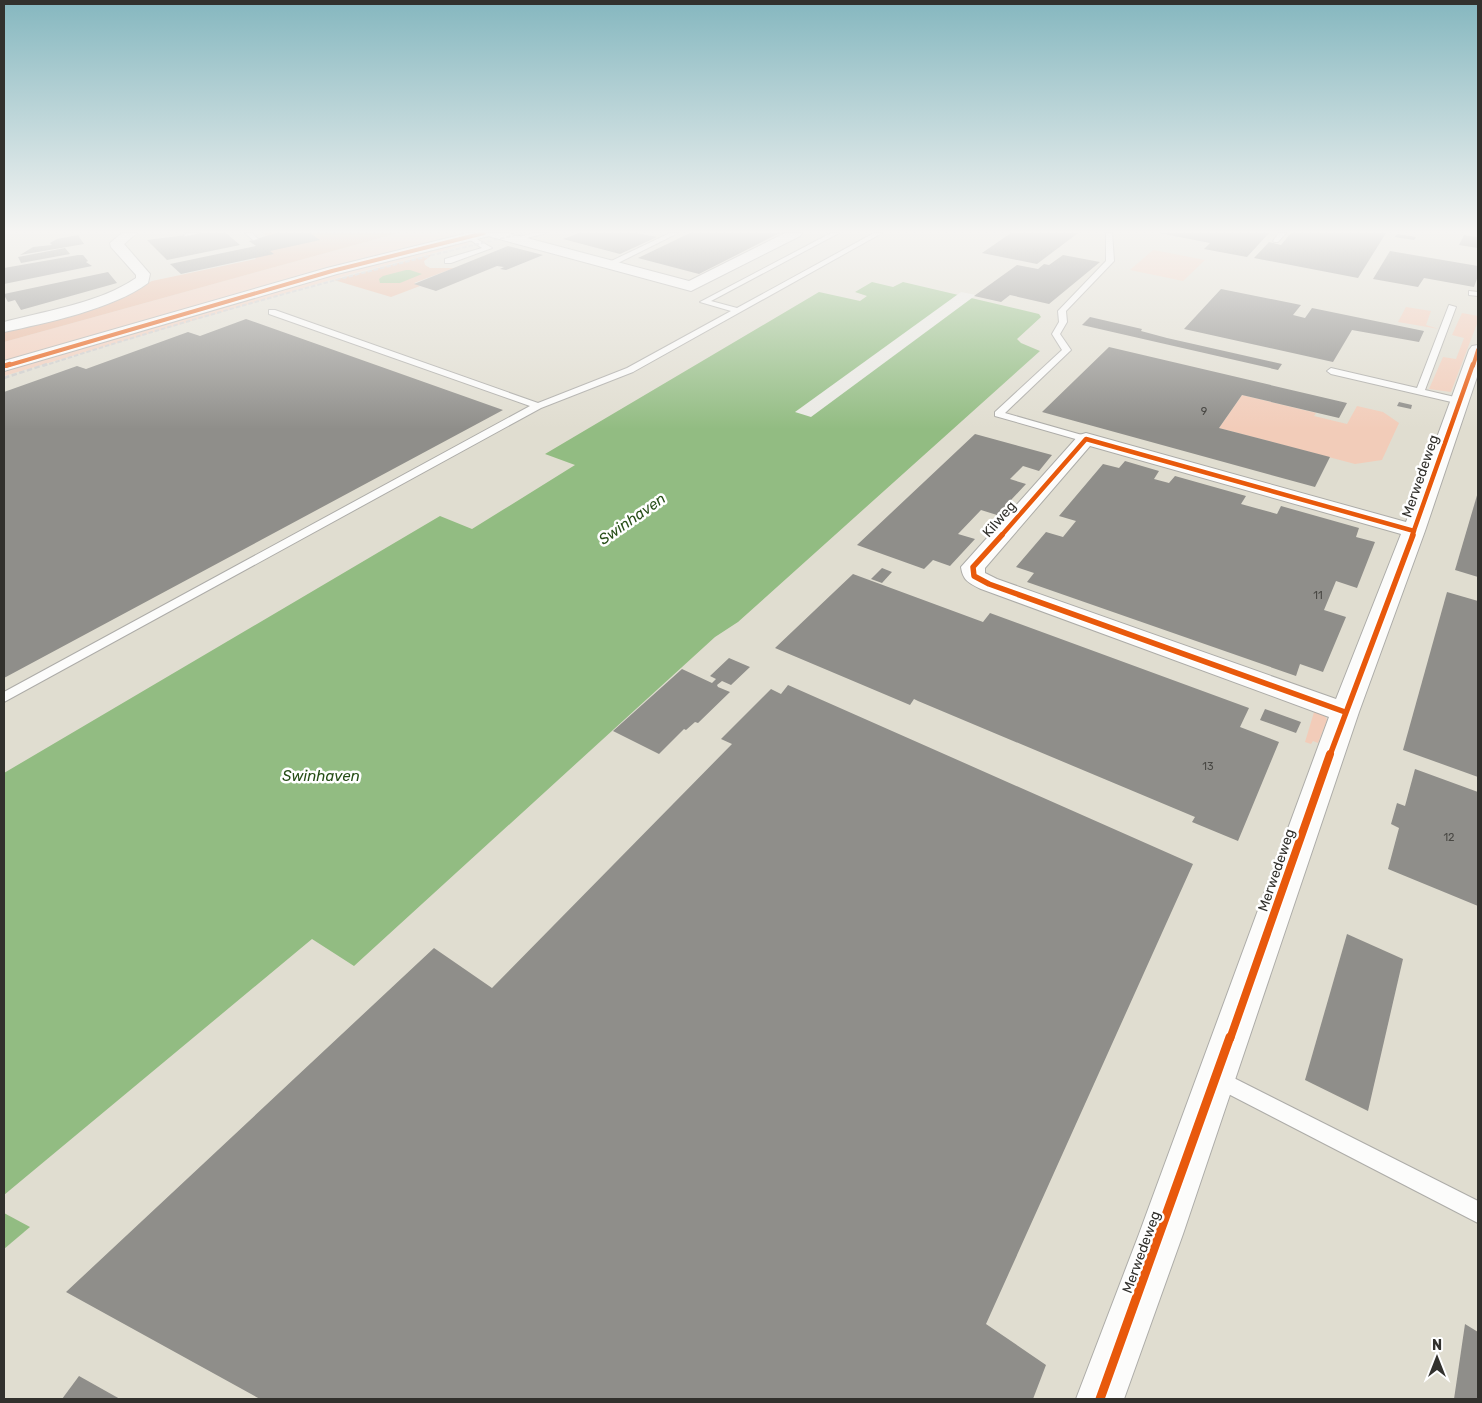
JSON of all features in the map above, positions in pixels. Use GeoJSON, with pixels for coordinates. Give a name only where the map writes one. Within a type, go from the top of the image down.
{"type":"FeatureCollection","features":[{"type":"Feature","properties":{"kind":"street"},"geometry":{"type":"LineString","coordinates":[[4,327],[103,298]]}},
{"type":"Feature","properties":{"kind":"street"},"geometry":{"type":"LineString","coordinates":[[4,366],[237,298]]}},
{"type":"Feature","properties":{"kind":"street","name":"Merwedeweg"},"geometry":{"type":"LineString","coordinates":[[1100,1399],[1345,712],[1414,531],[1478,350]]}},
{"type":"Feature","properties":{"kind":"street"},"geometry":{"type":"LineString","coordinates":[[1086,438],[1414,531]]}},
{"type":"Feature","properties":{"kind":"street","name":"Kilweg"},"geometry":{"type":"LineString","coordinates":[[1086,438],[973,567],[974,576],[989,584],[1345,712]]}},
{"type":"Feature","properties":{"kind":"lane"},"geometry":{"type":"LineString","coordinates":[[711,298],[704,302],[738,311]]}},
{"type":"Feature","properties":{"kind":"lane"},"geometry":{"type":"LineString","coordinates":[[4,698],[538,406],[630,370],[761,298]]}},
{"type":"Feature","properties":{"kind":"lane"},"geometry":{"type":"LineString","coordinates":[[1074,298],[1062,311],[1063,322],[1056,334],[1067,350],[998,414],[1086,438]]}},
{"type":"Feature","properties":{"kind":"lane"},"geometry":{"type":"LineString","coordinates":[[1420,392],[1452,307]]}},
{"type":"Feature","properties":{"kind":"lane"},"geometry":{"type":"LineString","coordinates":[[272,312],[538,406]]}},
{"type":"Feature","properties":{"kind":"lane"},"geometry":{"type":"LineString","coordinates":[[1331,371],[1460,401]]}},
{"type":"Feature","properties":{"kind":"lane"},"geometry":{"type":"LineString","coordinates":[[1216,1078],[1478,1212]]}},
{"type":"Feature","properties":{"kind":"shaded area"},"geometry":{"type":"Polygon","coordinates":[[[4,298],[1478,298],[1478,1399],[4,1399],[4,298]]]}},
{"type":"Feature","properties":{"kind":"shaded area"},"geometry":{"type":"Polygon","coordinates":[[[161,298],[222,298],[4,362],[4,342],[161,298]]]}},
{"type":"Feature","properties":{"kind":"shaded area"},"geometry":{"type":"Polygon","coordinates":[[[161,298],[4,342],[4,332],[117,299],[161,298]]]}},
{"type":"Feature","properties":{"kind":"shaded area"},"geometry":{"type":"Polygon","coordinates":[[[248,298],[268,298],[4,376],[4,369],[248,298]]]}},
{"type":"Feature","properties":{"kind":"shaded area"},"geometry":{"type":"Polygon","coordinates":[[[1406,307],[1431,311],[1426,325],[1439,329],[1398,322],[1406,307]]]}},
{"type":"Feature","properties":{"kind":"shaded area"},"geometry":{"type":"Polygon","coordinates":[[[1462,313],[1478,316],[1478,321],[1451,392],[1429,389],[1443,357],[1456,359],[1464,338],[1452,335],[1462,313]]]}},
{"type":"Feature","properties":{"kind":"shaded area"},"geometry":{"type":"Polygon","coordinates":[[[1242,395],[1316,413],[1314,416],[1347,424],[1357,406],[1383,412],[1399,423],[1382,460],[1355,464],[1219,428],[1242,395]]]}},
{"type":"Feature","properties":{"kind":"shaded area"},"geometry":{"type":"Polygon","coordinates":[[[1315,709],[1325,715],[1327,720],[1318,743],[1313,741],[1311,744],[1305,742],[1315,709]]]}},
{"type":"Feature","properties":{"kind":"water","name":"Swinhaven"},"geometry":{"type":"Polygon","coordinates":[[[808,298],[848,298],[860,301],[864,298],[973,298],[1039,314],[1041,317],[1017,339],[1021,343],[1040,351],[738,622],[715,637],[354,966],[312,939],[4,1195],[4,773],[440,516],[472,529],[575,465],[545,454],[808,298]]]}},
{"type":"Feature","properties":{"kind":"water"},"geometry":{"type":"Polygon","coordinates":[[[4,1213],[30,1227],[4,1249],[4,1213]]]}},
{"type":"Feature","properties":{"kind":"pier"},"geometry":{"type":"Polygon","coordinates":[[[952,298],[971,298],[811,417],[795,412],[952,298]]]}},
{"type":"Feature","properties":{"kind":"building"},"geometry":{"type":"Polygon","coordinates":[[[6,298],[62,298],[21,310],[15,300],[8,302],[6,298]]]}},
{"type":"Feature","properties":{"kind":"building"},"geometry":{"type":"Polygon","coordinates":[[[985,298],[1006,298],[1001,302],[985,298]]]}},
{"type":"Feature","properties":{"kind":"building"},"geometry":{"type":"Polygon","coordinates":[[[1025,298],[1056,298],[1049,304],[1025,298]]]}},
{"type":"Feature","properties":{"kind":"building"},"geometry":{"type":"Polygon","coordinates":[[[1212,298],[1268,298],[1301,305],[1293,315],[1305,318],[1312,308],[1424,331],[1419,342],[1352,330],[1333,362],[1184,329],[1212,298]]]}},
{"type":"Feature","properties":{"kind":"building"},"geometry":{"type":"Polygon","coordinates":[[[1090,317],[1142,329],[1141,331],[1167,338],[1282,364],[1278,370],[1082,325],[1090,317]]]}},
{"type":"Feature","properties":{"kind":"building"},"geometry":{"type":"Polygon","coordinates":[[[246,319],[503,410],[4,678],[4,392],[77,366],[86,369],[188,332],[200,336],[246,319]]]}},
{"type":"Feature","properties":{"kind":"building"},"geometry":{"type":"Polygon","coordinates":[[[1109,347],[1347,403],[1339,418],[1242,395],[1219,428],[1330,457],[1315,487],[1042,412],[1109,347]]]}},
{"type":"Feature","properties":{"kind":"building"},"geometry":{"type":"Polygon","coordinates":[[[1399,402],[1412,405],[1411,409],[1397,406],[1399,402]]]}},
{"type":"Feature","properties":{"kind":"building"},"geometry":{"type":"Polygon","coordinates":[[[975,434],[1052,455],[1039,471],[1023,466],[1010,479],[1026,484],[997,515],[981,510],[958,534],[975,539],[950,566],[933,560],[924,569],[857,545],[975,434]]]}},
{"type":"Feature","properties":{"kind":"building"},"geometry":{"type":"Polygon","coordinates":[[[1125,461],[1159,471],[1154,479],[1169,483],[1175,476],[1246,496],[1241,504],[1277,514],[1281,506],[1359,528],[1356,537],[1375,542],[1357,588],[1336,581],[1324,610],[1346,617],[1323,672],[1300,664],[1296,676],[1027,582],[1034,573],[1016,567],[1046,532],[1063,537],[1076,521],[1059,516],[1103,464],[1119,468],[1125,461]]]}},
{"type":"Feature","properties":{"kind":"building"},"geometry":{"type":"Polygon","coordinates":[[[1478,492],[1478,577],[1455,570],[1478,492]]]}},
{"type":"Feature","properties":{"kind":"building"},"geometry":{"type":"Polygon","coordinates":[[[882,568],[892,572],[882,583],[871,579],[882,568]]]}},
{"type":"Feature","properties":{"kind":"building"},"geometry":{"type":"Polygon","coordinates":[[[853,574],[983,622],[990,613],[1249,708],[1240,727],[1279,742],[1238,841],[1192,822],[1195,817],[914,699],[910,705],[775,648],[853,574]]]}},
{"type":"Feature","properties":{"kind":"building"},"geometry":{"type":"Polygon","coordinates":[[[1447,592],[1478,601],[1478,777],[1403,750],[1447,592]]]}},
{"type":"Feature","properties":{"kind":"building"},"geometry":{"type":"Polygon","coordinates":[[[729,658],[750,667],[731,685],[722,681],[717,685],[730,692],[698,723],[695,722],[686,730],[684,729],[659,754],[613,731],[682,669],[712,683],[716,679],[710,676],[729,658]]]}},
{"type":"Feature","properties":{"kind":"building"},"geometry":{"type":"Polygon","coordinates":[[[788,685],[1193,864],[986,1324],[1046,1365],[1033,1399],[260,1399],[66,1292],[434,948],[492,988],[732,744],[721,739],[771,689],[781,694],[788,685]]]}},
{"type":"Feature","properties":{"kind":"building"},"geometry":{"type":"Polygon","coordinates":[[[1265,709],[1301,722],[1296,733],[1260,720],[1265,709]]]}},
{"type":"Feature","properties":{"kind":"building"},"geometry":{"type":"Polygon","coordinates":[[[1415,769],[1478,792],[1478,906],[1388,869],[1399,828],[1391,824],[1397,803],[1405,806],[1415,769]]]}},
{"type":"Feature","properties":{"kind":"building"},"geometry":{"type":"Polygon","coordinates":[[[1347,934],[1403,959],[1368,1111],[1305,1080],[1347,934]]]}},
{"type":"Feature","properties":{"kind":"building"},"geometry":{"type":"Polygon","coordinates":[[[1465,1324],[1478,1332],[1478,1399],[1454,1399],[1465,1324]]]}},
{"type":"Feature","properties":{"kind":"building"},"geometry":{"type":"Polygon","coordinates":[[[79,1376],[120,1399],[62,1399],[79,1376]]]}},
{"type":"Feature","properties":{"kind":"railway"},"geometry":{"type":"LineString","coordinates":[[43,366],[270,298]]}},
{"type":"Feature","properties":{"kind":"railway"},"geometry":{"type":"LineString","coordinates":[[4,378],[47,364]]}},
{"type":"Feature","properties":{"kind":"cycle path"},"geometry":{"type":"LineString","coordinates":[[4,366],[237,298]]}},
{"type":"Feature","properties":{"kind":"cycle path"},"geometry":{"type":"LineString","coordinates":[[1100,1399],[1161,1234],[1345,712],[1414,531],[1478,350]]}},
{"type":"Feature","properties":{"kind":"cycle path"},"geometry":{"type":"LineString","coordinates":[[1345,712],[989,584],[974,576],[973,567],[1086,439],[1414,531]]}}]}
